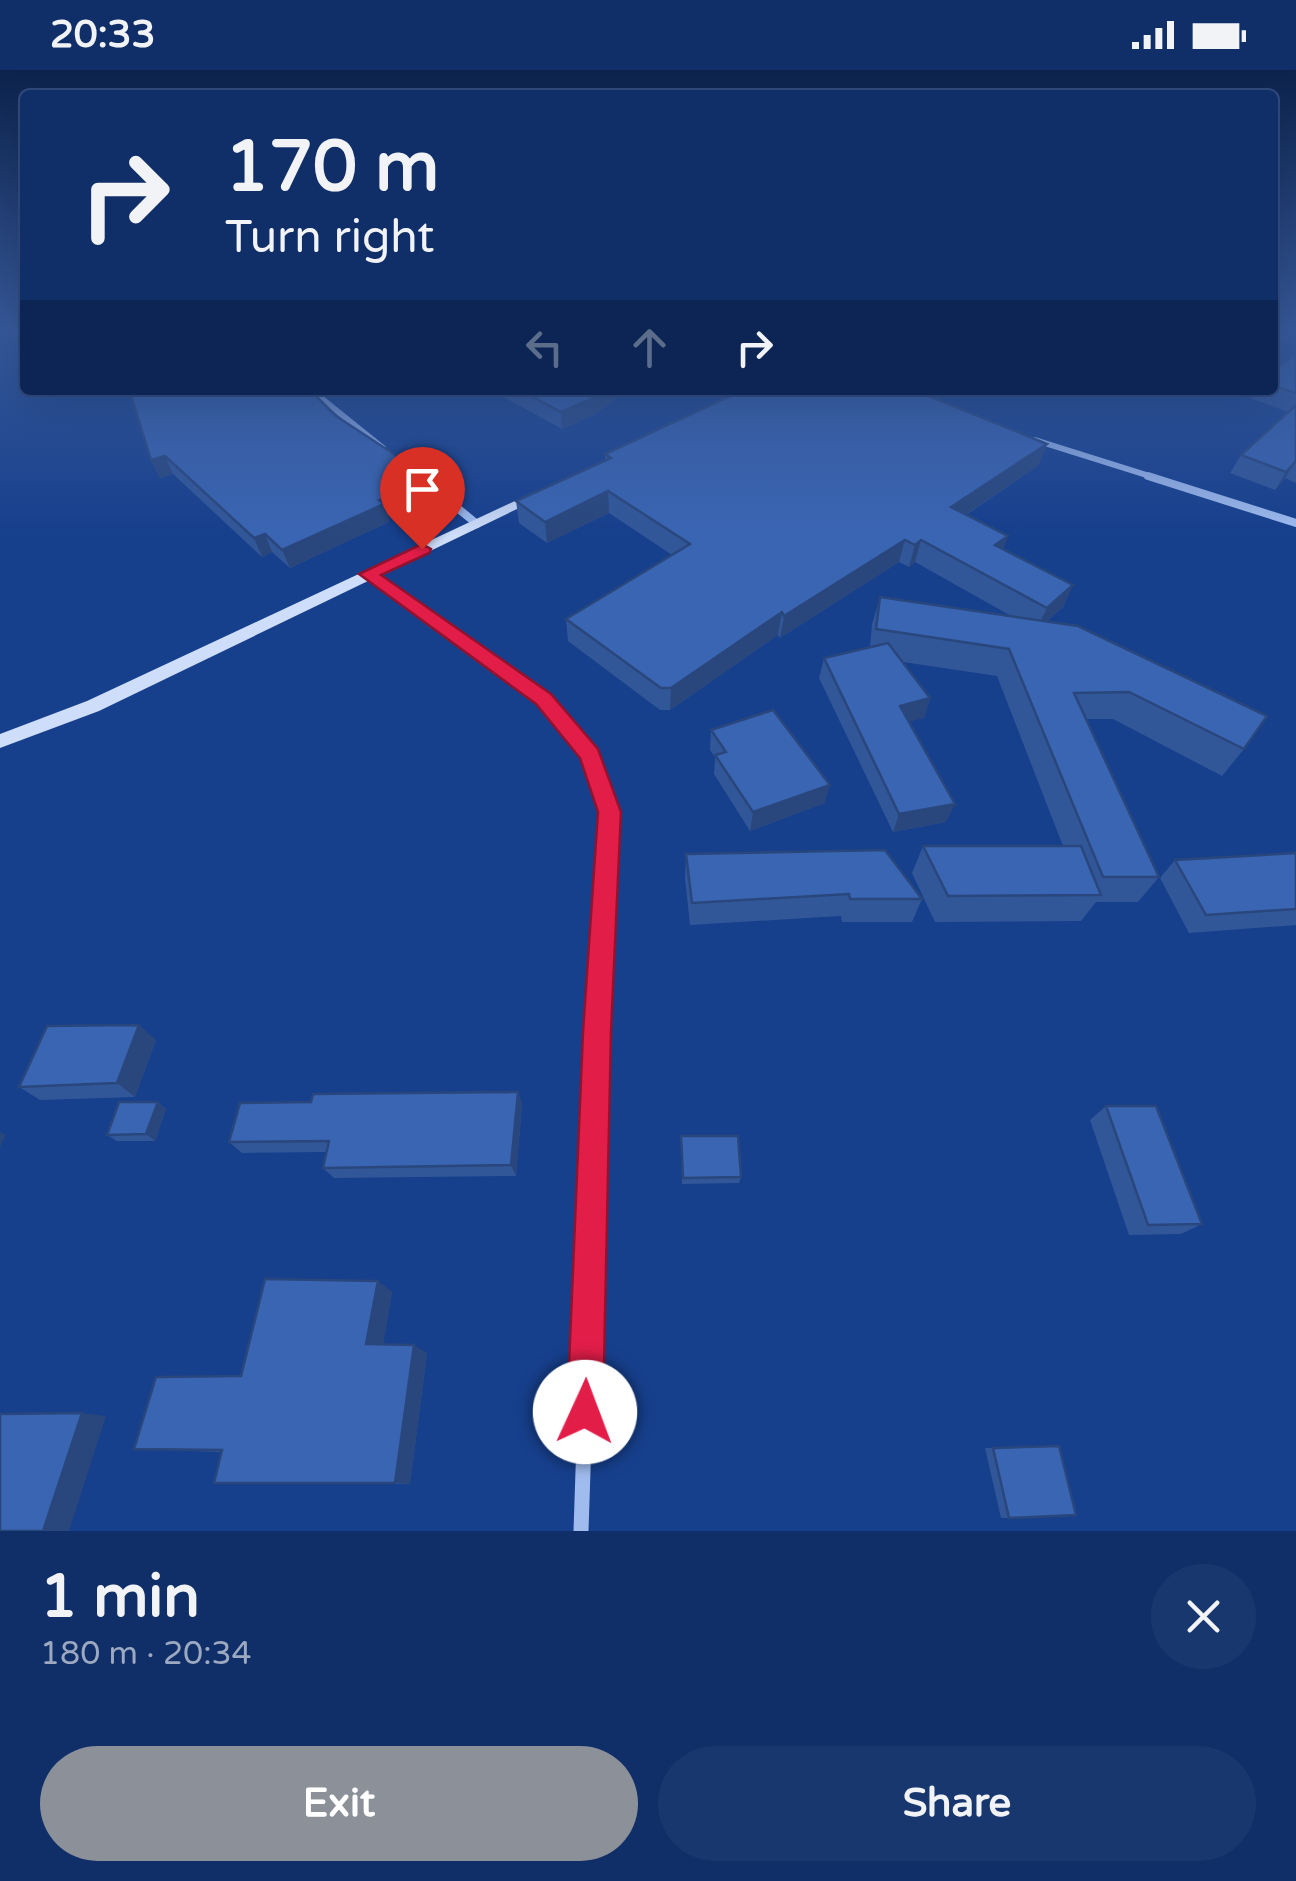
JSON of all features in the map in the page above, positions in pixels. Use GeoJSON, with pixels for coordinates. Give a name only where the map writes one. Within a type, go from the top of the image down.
{"type":"FeatureCollection","features":[{"type":"Feature","properties":{"kind":"street"},"geometry":{"type":"LineString","coordinates":[[324,400],[385,450]]}},
{"type":"Feature","properties":{"kind":"street"},"geometry":{"type":"LineString","coordinates":[[1031,439],[1296,523]]}},
{"type":"Feature","properties":{"kind":"street"},"geometry":{"type":"LineString","coordinates":[[400,462],[478,524]]}},
{"type":"Feature","properties":{"kind":"street"},"geometry":{"type":"LineString","coordinates":[[0,740],[93,706],[548,491]]}},
{"type":"Feature","properties":{"kind":"street"},"geometry":{"type":"LineString","coordinates":[[368,574],[544,699],[590,754],[610,812],[597,1032],[581,1531]]}},
{"type":"Feature","properties":{"kind":"building"},"geometry":{"type":"Polygon","coordinates":[[[133,400],[320,400],[336,416],[406,462],[417,471],[411,473],[423,482],[282,550],[265,534],[254,538],[165,456],[151,460],[133,400]]]}},
{"type":"Feature","properties":{"kind":"building"},"geometry":{"type":"Polygon","coordinates":[[[539,400],[589,400],[561,412],[539,400]]]}},
{"type":"Feature","properties":{"kind":"building"},"geometry":{"type":"Polygon","coordinates":[[[721,400],[939,400],[1047,444],[951,507],[1008,536],[995,545],[1073,585],[1047,608],[921,540],[915,545],[905,540],[784,616],[782,612],[671,688],[661,688],[566,619],[690,544],[608,491],[545,522],[516,501],[611,458],[605,454],[721,400]]]}},
{"type":"Feature","properties":{"kind":"building"},"geometry":{"type":"Polygon","coordinates":[[[1296,405],[1296,461],[1286,472],[1241,455],[1296,405]]]}},
{"type":"Feature","properties":{"kind":"building"},"geometry":{"type":"Polygon","coordinates":[[[880,597],[1078,626],[1267,716],[1244,749],[1129,692],[1074,693],[1159,877],[1103,877],[1009,649],[876,629],[880,597]]]}},
{"type":"Feature","properties":{"kind":"building"},"geometry":{"type":"Polygon","coordinates":[[[888,643],[930,698],[900,706],[955,804],[899,814],[824,658],[888,643]]]}},
{"type":"Feature","properties":{"kind":"building"},"geometry":{"type":"Polygon","coordinates":[[[773,710],[830,785],[753,812],[715,755],[726,752],[711,730],[773,710]]]}},
{"type":"Feature","properties":{"kind":"building"},"geometry":{"type":"Polygon","coordinates":[[[923,846],[1081,846],[1101,895],[948,896],[923,846]]]}},
{"type":"Feature","properties":{"kind":"building"},"geometry":{"type":"Polygon","coordinates":[[[885,850],[922,899],[850,899],[849,894],[692,903],[686,854],[885,850]]]}},
{"type":"Feature","properties":{"kind":"building"},"geometry":{"type":"Polygon","coordinates":[[[1296,853],[1296,909],[1206,915],[1175,860],[1296,853]]]}},
{"type":"Feature","properties":{"kind":"building"},"geometry":{"type":"Polygon","coordinates":[[[139,1025],[117,1083],[19,1087],[47,1026],[139,1025]]]}},
{"type":"Feature","properties":{"kind":"building"},"geometry":{"type":"Polygon","coordinates":[[[518,1092],[511,1165],[323,1168],[329,1141],[229,1142],[240,1103],[311,1102],[313,1094],[518,1092]]]}},
{"type":"Feature","properties":{"kind":"building"},"geometry":{"type":"Polygon","coordinates":[[[119,1102],[158,1102],[146,1134],[107,1135],[119,1102]]]}},
{"type":"Feature","properties":{"kind":"building"},"geometry":{"type":"Polygon","coordinates":[[[1106,1106],[1156,1106],[1202,1224],[1148,1225],[1106,1106]]]}},
{"type":"Feature","properties":{"kind":"building"},"geometry":{"type":"Polygon","coordinates":[[[681,1136],[738,1136],[741,1177],[683,1178],[681,1136]]]}},
{"type":"Feature","properties":{"kind":"building"},"geometry":{"type":"Polygon","coordinates":[[[265,1279],[378,1281],[366,1344],[414,1345],[395,1483],[214,1483],[222,1450],[134,1449],[156,1377],[241,1376],[265,1279]]]}},
{"type":"Feature","properties":{"kind":"building"},"geometry":{"type":"Polygon","coordinates":[[[82,1413],[43,1531],[0,1531],[0,1414],[82,1413]]]}},
{"type":"Feature","properties":{"kind":"building"},"geometry":{"type":"Polygon","coordinates":[[[1059,1446],[1076,1515],[1009,1518],[993,1448],[1059,1446]]]}},
{"type":"Feature","properties":{"kind":"route"},"geometry":{"type":"LineString","coordinates":[[422,549],[368,574],[544,699],[590,754],[610,812],[597,1032],[585,1412]]}}]}
